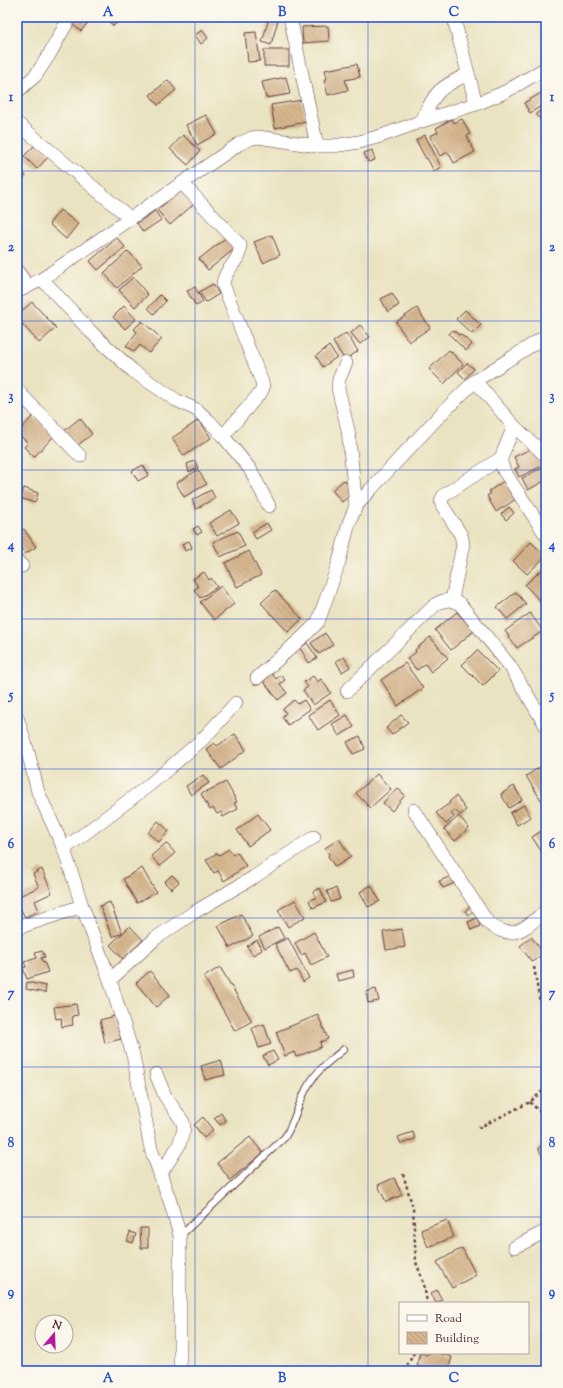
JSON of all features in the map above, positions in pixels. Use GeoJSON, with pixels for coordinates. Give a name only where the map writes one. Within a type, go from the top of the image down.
{"type":"FeatureCollection","features":[{"type":"Feature","properties":{"kind":"street"},"geometry":{"type":"LineString","coordinates":[[17,92],[36,74],[49,55],[70,17]]}},
{"type":"Feature","properties":{"kind":"street"},"geometry":{"type":"LineString","coordinates":[[290,17],[317,146]]}},
{"type":"Feature","properties":{"kind":"street"},"geometry":{"type":"LineString","coordinates":[[454,19],[476,104]]}},
{"type":"Feature","properties":{"kind":"street"},"geometry":{"type":"LineString","coordinates":[[17,271],[23,289],[42,279],[239,144],[252,138],[266,138],[317,146],[332,146],[359,142],[476,104],[505,92],[546,68]]}},
{"type":"Feature","properties":{"kind":"street"},"geometry":{"type":"LineString","coordinates":[[422,121],[429,104],[435,95],[442,88],[468,74]]}},
{"type":"Feature","properties":{"kind":"street"},"geometry":{"type":"LineString","coordinates":[[17,123],[130,218]]}},
{"type":"Feature","properties":{"kind":"street"},"geometry":{"type":"LineString","coordinates":[[182,183],[240,245],[241,252],[224,276],[223,284],[258,371],[263,388],[223,436]]}},
{"type":"Feature","properties":{"kind":"street"},"geometry":{"type":"LineString","coordinates":[[42,279],[91,332],[133,371],[176,400],[197,410],[223,436],[250,469],[269,506]]}},
{"type":"Feature","properties":{"kind":"street"},"geometry":{"type":"LineString","coordinates":[[257,678],[305,636],[318,622],[340,562],[349,523],[356,506],[442,413],[476,381],[546,336]]}},
{"type":"Feature","properties":{"kind":"street"},"geometry":{"type":"LineString","coordinates":[[346,363],[339,379],[338,388],[348,430],[356,506]]}},
{"type":"Feature","properties":{"kind":"street"},"geometry":{"type":"LineString","coordinates":[[476,381],[514,426],[546,456]]}},
{"type":"Feature","properties":{"kind":"street"},"geometry":{"type":"LineString","coordinates":[[17,390],[80,456]]}},
{"type":"Feature","properties":{"kind":"street"},"geometry":{"type":"LineString","coordinates":[[514,426],[501,458],[501,462],[504,470],[546,536]]}},
{"type":"Feature","properties":{"kind":"street"},"geometry":{"type":"LineString","coordinates":[[452,600],[463,544],[461,535],[441,501],[444,495],[501,458]]}},
{"type":"Feature","properties":{"kind":"street"},"geometry":{"type":"LineString","coordinates":[[347,691],[436,604],[444,600],[452,600],[460,604],[510,666],[546,726]]}},
{"type":"Feature","properties":{"kind":"street"},"geometry":{"type":"LineString","coordinates":[[64,849],[148,786],[203,739],[236,703]]}},
{"type":"Feature","properties":{"kind":"street"},"geometry":{"type":"LineString","coordinates":[[17,717],[38,792],[64,849],[82,906],[110,980],[133,1055],[151,1149],[170,1201],[180,1236],[180,1371]]}},
{"type":"Feature","properties":{"kind":"street"},"geometry":{"type":"LineString","coordinates":[[414,810],[488,923],[498,930],[507,933],[519,931],[546,911]]}},
{"type":"Feature","properties":{"kind":"street"},"geometry":{"type":"LineString","coordinates":[[110,980],[156,938],[192,913],[254,877],[314,837]]}},
{"type":"Feature","properties":{"kind":"street"},"geometry":{"type":"LineString","coordinates":[[17,928],[82,906]]}},
{"type":"Feature","properties":{"kind":"street"},"geometry":{"type":"LineString","coordinates":[[156,1074],[165,1096],[183,1122],[184,1129],[179,1145],[160,1175]]}},
{"type":"Feature","properties":{"kind":"street"},"geometry":{"type":"LineString","coordinates":[[515,1247],[546,1231]]}},
{"type":"Feature","properties":{"kind":"lane"},"geometry":{"type":"LineString","coordinates":[[180,1236],[285,1137],[292,1126],[308,1085],[318,1071],[344,1049]]}},
{"type":"Feature","properties":{"kind":"path"},"geometry":{"type":"LineString","coordinates":[[534,967],[540,1003],[546,1010]]}},
{"type":"Feature","properties":{"kind":"path"},"geometry":{"type":"LineString","coordinates":[[478,1128],[530,1102],[546,1088]]}},
{"type":"Feature","properties":{"kind":"path"},"geometry":{"type":"LineString","coordinates":[[530,1102],[546,1118]]}},
{"type":"Feature","properties":{"kind":"path"},"geometry":{"type":"LineString","coordinates":[[403,1174],[413,1208],[416,1262],[424,1284],[427,1302]]}},
{"type":"Feature","properties":{"kind":"path"},"geometry":{"type":"LineString","coordinates":[[404,1371],[413,1354]]}},
{"type":"Feature","properties":{"kind":"building"},"geometry":{"type":"Polygon","coordinates":[[[78,17],[86,17],[90,20],[81,31],[72,24],[78,17]]]}},
{"type":"Feature","properties":{"kind":"building"},"geometry":{"type":"Polygon","coordinates":[[[105,17],[124,17],[113,26],[105,17]]]}},
{"type":"Feature","properties":{"kind":"building"},"geometry":{"type":"Polygon","coordinates":[[[300,17],[326,17],[326,19],[300,21],[300,17]]]}},
{"type":"Feature","properties":{"kind":"building"},"geometry":{"type":"Polygon","coordinates":[[[269,18],[278,20],[271,45],[262,42],[269,18]]]}},
{"type":"Feature","properties":{"kind":"building"},"geometry":{"type":"Polygon","coordinates":[[[328,26],[329,41],[303,43],[302,27],[328,26]]]}},
{"type":"Feature","properties":{"kind":"building"},"geometry":{"type":"Polygon","coordinates":[[[202,30],[208,38],[201,44],[195,35],[202,30]]]}},
{"type":"Feature","properties":{"kind":"building"},"geometry":{"type":"Polygon","coordinates":[[[256,32],[260,61],[248,62],[245,33],[256,32]]]}},
{"type":"Feature","properties":{"kind":"building"},"geometry":{"type":"Polygon","coordinates":[[[264,50],[289,50],[289,66],[264,66],[264,50]]]}},
{"type":"Feature","properties":{"kind":"building"},"geometry":{"type":"Polygon","coordinates":[[[357,64],[360,77],[345,80],[348,90],[328,95],[324,80],[327,79],[325,70],[357,64]]]}},
{"type":"Feature","properties":{"kind":"building"},"geometry":{"type":"Polygon","coordinates":[[[286,77],[290,94],[266,98],[262,82],[286,77]]]}},
{"type":"Feature","properties":{"kind":"building"},"geometry":{"type":"Polygon","coordinates":[[[168,80],[176,90],[158,105],[150,95],[168,80]]]}},
{"type":"Feature","properties":{"kind":"building"},"geometry":{"type":"Polygon","coordinates":[[[541,93],[546,103],[530,113],[524,103],[541,93]]]}},
{"type":"Feature","properties":{"kind":"building"},"geometry":{"type":"Polygon","coordinates":[[[302,100],[306,122],[275,128],[271,105],[302,100]]]}},
{"type":"Feature","properties":{"kind":"building"},"geometry":{"type":"Polygon","coordinates":[[[546,107],[546,127],[536,114],[546,107]]]}},
{"type":"Feature","properties":{"kind":"building"},"geometry":{"type":"Polygon","coordinates":[[[206,115],[217,134],[197,145],[186,125],[206,115]]]}},
{"type":"Feature","properties":{"kind":"building"},"geometry":{"type":"Polygon","coordinates":[[[452,119],[454,123],[462,119],[470,134],[467,136],[475,152],[454,163],[448,152],[440,156],[430,136],[438,132],[436,128],[452,119]]]}},
{"type":"Feature","properties":{"kind":"building"},"geometry":{"type":"Polygon","coordinates":[[[183,135],[200,151],[188,165],[170,149],[183,135]]]}},
{"type":"Feature","properties":{"kind":"building"},"geometry":{"type":"Polygon","coordinates":[[[425,135],[441,167],[434,171],[416,140],[425,135]]]}},
{"type":"Feature","properties":{"kind":"building"},"geometry":{"type":"Polygon","coordinates":[[[37,143],[50,155],[37,169],[24,156],[37,143]]]}},
{"type":"Feature","properties":{"kind":"building"},"geometry":{"type":"Polygon","coordinates":[[[372,150],[375,160],[368,162],[364,153],[372,150]]]}},
{"type":"Feature","properties":{"kind":"building"},"geometry":{"type":"Polygon","coordinates":[[[17,165],[26,176],[17,184],[17,165]]]}},
{"type":"Feature","properties":{"kind":"building"},"geometry":{"type":"Polygon","coordinates":[[[182,189],[195,203],[170,225],[157,210],[182,189]]]}},
{"type":"Feature","properties":{"kind":"building"},"geometry":{"type":"Polygon","coordinates":[[[60,210],[78,224],[66,239],[49,224],[60,210]]]}},
{"type":"Feature","properties":{"kind":"building"},"geometry":{"type":"Polygon","coordinates":[[[155,211],[161,220],[143,232],[137,223],[155,211]]]}},
{"type":"Feature","properties":{"kind":"building"},"geometry":{"type":"Polygon","coordinates":[[[272,235],[280,255],[263,263],[254,242],[272,235]]]}},
{"type":"Feature","properties":{"kind":"building"},"geometry":{"type":"Polygon","coordinates":[[[228,236],[237,247],[208,270],[199,259],[228,236]]]}},
{"type":"Feature","properties":{"kind":"building"},"geometry":{"type":"Polygon","coordinates":[[[117,238],[125,247],[98,270],[90,261],[117,238]]]}},
{"type":"Feature","properties":{"kind":"building"},"geometry":{"type":"Polygon","coordinates":[[[128,251],[142,266],[117,288],[104,273],[128,251]]]}},
{"type":"Feature","properties":{"kind":"building"},"geometry":{"type":"Polygon","coordinates":[[[133,277],[148,295],[135,307],[119,290],[133,277]]]}},
{"type":"Feature","properties":{"kind":"building"},"geometry":{"type":"Polygon","coordinates":[[[213,284],[219,294],[206,302],[199,292],[213,284]]]}},
{"type":"Feature","properties":{"kind":"building"},"geometry":{"type":"Polygon","coordinates":[[[195,287],[203,302],[196,306],[187,291],[195,287]]]}},
{"type":"Feature","properties":{"kind":"building"},"geometry":{"type":"Polygon","coordinates":[[[392,293],[399,305],[388,312],[381,299],[392,293]]]}},
{"type":"Feature","properties":{"kind":"building"},"geometry":{"type":"Polygon","coordinates":[[[160,295],[166,301],[154,314],[148,308],[160,295]]]}},
{"type":"Feature","properties":{"kind":"building"},"geometry":{"type":"Polygon","coordinates":[[[32,302],[56,328],[39,343],[17,318],[17,315],[32,302]]]}},
{"type":"Feature","properties":{"kind":"building"},"geometry":{"type":"Polygon","coordinates":[[[124,306],[136,319],[125,329],[113,317],[124,306]]]}},
{"type":"Feature","properties":{"kind":"building"},"geometry":{"type":"Polygon","coordinates":[[[417,308],[430,328],[409,342],[396,322],[417,308]]]}},
{"type":"Feature","properties":{"kind":"building"},"geometry":{"type":"Polygon","coordinates":[[[465,310],[481,325],[472,334],[456,319],[465,310]]]}},
{"type":"Feature","properties":{"kind":"building"},"geometry":{"type":"Polygon","coordinates":[[[142,321],[162,339],[149,353],[140,345],[134,352],[126,346],[137,332],[134,329],[142,321]]]}},
{"type":"Feature","properties":{"kind":"building"},"geometry":{"type":"Polygon","coordinates":[[[360,325],[370,337],[360,344],[351,333],[360,325]]]}},
{"type":"Feature","properties":{"kind":"building"},"geometry":{"type":"Polygon","coordinates":[[[453,330],[472,344],[466,351],[449,334],[453,330]]]}},
{"type":"Feature","properties":{"kind":"building"},"geometry":{"type":"Polygon","coordinates":[[[346,333],[358,351],[345,360],[333,342],[346,333]]]}},
{"type":"Feature","properties":{"kind":"building"},"geometry":{"type":"Polygon","coordinates":[[[329,346],[337,357],[323,367],[316,356],[329,346]]]}},
{"type":"Feature","properties":{"kind":"building"},"geometry":{"type":"Polygon","coordinates":[[[449,350],[463,364],[444,384],[429,369],[449,350]]]}},
{"type":"Feature","properties":{"kind":"building"},"geometry":{"type":"Polygon","coordinates":[[[467,363],[474,369],[465,379],[458,372],[467,363]]]}},
{"type":"Feature","properties":{"kind":"building"},"geometry":{"type":"Polygon","coordinates":[[[33,416],[54,436],[34,457],[24,447],[28,443],[17,433],[33,416]]]}},
{"type":"Feature","properties":{"kind":"building"},"geometry":{"type":"Polygon","coordinates":[[[80,418],[92,434],[78,445],[64,431],[80,418]]]}},
{"type":"Feature","properties":{"kind":"building"},"geometry":{"type":"Polygon","coordinates":[[[199,420],[211,438],[184,456],[172,438],[199,420]]]}},
{"type":"Feature","properties":{"kind":"building"},"geometry":{"type":"Polygon","coordinates":[[[535,447],[544,465],[519,477],[515,469],[519,467],[514,457],[535,447]]]}},
{"type":"Feature","properties":{"kind":"building"},"geometry":{"type":"Polygon","coordinates":[[[195,461],[198,468],[189,472],[187,464],[195,461]]]}},
{"type":"Feature","properties":{"kind":"building"},"geometry":{"type":"Polygon","coordinates":[[[143,465],[149,475],[138,481],[132,471],[143,465]]]}},
{"type":"Feature","properties":{"kind":"building"},"geometry":{"type":"Polygon","coordinates":[[[546,466],[546,480],[528,490],[522,478],[546,466]]]}},
{"type":"Feature","properties":{"kind":"building"},"geometry":{"type":"Polygon","coordinates":[[[198,470],[207,484],[184,497],[176,483],[198,470]]]}},
{"type":"Feature","properties":{"kind":"building"},"geometry":{"type":"Polygon","coordinates":[[[344,480],[354,492],[342,502],[332,490],[344,480]]]}},
{"type":"Feature","properties":{"kind":"building"},"geometry":{"type":"Polygon","coordinates":[[[504,481],[516,499],[496,512],[487,496],[491,493],[489,491],[504,481]]]}},
{"type":"Feature","properties":{"kind":"building"},"geometry":{"type":"Polygon","coordinates":[[[24,488],[38,493],[35,503],[20,498],[24,488]]]}},
{"type":"Feature","properties":{"kind":"building"},"geometry":{"type":"Polygon","coordinates":[[[211,490],[215,498],[196,509],[192,500],[211,490]]]}},
{"type":"Feature","properties":{"kind":"building"},"geometry":{"type":"Polygon","coordinates":[[[509,507],[514,513],[506,520],[501,514],[509,507]]]}},
{"type":"Feature","properties":{"kind":"building"},"geometry":{"type":"Polygon","coordinates":[[[231,510],[239,523],[217,536],[209,523],[231,510]]]}},
{"type":"Feature","properties":{"kind":"building"},"geometry":{"type":"Polygon","coordinates":[[[267,523],[271,530],[256,539],[252,532],[267,523]]]}},
{"type":"Feature","properties":{"kind":"building"},"geometry":{"type":"Polygon","coordinates":[[[198,526],[202,532],[197,535],[193,529],[198,526]]]}},
{"type":"Feature","properties":{"kind":"building"},"geometry":{"type":"Polygon","coordinates":[[[24,529],[36,547],[25,554],[17,541],[17,534],[24,529]]]}},
{"type":"Feature","properties":{"kind":"building"},"geometry":{"type":"Polygon","coordinates":[[[238,531],[245,546],[220,557],[213,542],[238,531]]]}},
{"type":"Feature","properties":{"kind":"building"},"geometry":{"type":"Polygon","coordinates":[[[189,541],[192,548],[185,551],[182,544],[189,541]]]}},
{"type":"Feature","properties":{"kind":"building"},"geometry":{"type":"Polygon","coordinates":[[[531,542],[546,556],[527,574],[513,561],[531,542]]]}},
{"type":"Feature","properties":{"kind":"building"},"geometry":{"type":"Polygon","coordinates":[[[249,551],[261,575],[237,587],[225,563],[249,551]]]}},
{"type":"Feature","properties":{"kind":"building"},"geometry":{"type":"Polygon","coordinates":[[[546,566],[546,607],[525,585],[546,566]]]}},
{"type":"Feature","properties":{"kind":"building"},"geometry":{"type":"Polygon","coordinates":[[[204,572],[209,580],[211,578],[217,587],[200,598],[194,590],[198,587],[193,579],[204,572]]]}},
{"type":"Feature","properties":{"kind":"building"},"geometry":{"type":"Polygon","coordinates":[[[221,586],[234,604],[214,620],[200,602],[221,586]]]}},
{"type":"Feature","properties":{"kind":"building"},"geometry":{"type":"Polygon","coordinates":[[[275,590],[302,619],[288,632],[261,603],[275,590]]]}},
{"type":"Feature","properties":{"kind":"building"},"geometry":{"type":"Polygon","coordinates":[[[516,592],[526,604],[507,619],[497,607],[516,592]]]}},
{"type":"Feature","properties":{"kind":"building"},"geometry":{"type":"Polygon","coordinates":[[[457,612],[474,631],[451,650],[435,630],[457,612]]]}},
{"type":"Feature","properties":{"kind":"building"},"geometry":{"type":"Polygon","coordinates":[[[530,613],[543,631],[517,648],[505,631],[530,613]]]}},
{"type":"Feature","properties":{"kind":"building"},"geometry":{"type":"Polygon","coordinates":[[[325,633],[333,645],[319,654],[311,643],[325,633]]]}},
{"type":"Feature","properties":{"kind":"building"},"geometry":{"type":"Polygon","coordinates":[[[430,637],[448,658],[431,672],[425,664],[417,670],[407,659],[430,637]]]}},
{"type":"Feature","properties":{"kind":"building"},"geometry":{"type":"Polygon","coordinates":[[[307,643],[317,658],[309,663],[300,648],[307,643]]]}},
{"type":"Feature","properties":{"kind":"building"},"geometry":{"type":"Polygon","coordinates":[[[477,650],[498,671],[483,686],[462,665],[477,650]]]}},
{"type":"Feature","properties":{"kind":"building"},"geometry":{"type":"Polygon","coordinates":[[[344,657],[350,667],[342,672],[336,661],[344,657]]]}},
{"type":"Feature","properties":{"kind":"building"},"geometry":{"type":"Polygon","coordinates":[[[405,663],[423,688],[398,706],[381,680],[405,663]]]}},
{"type":"Feature","properties":{"kind":"building"},"geometry":{"type":"Polygon","coordinates":[[[270,671],[276,679],[281,675],[285,680],[280,684],[287,693],[278,700],[261,678],[270,671]]]}},
{"type":"Feature","properties":{"kind":"building"},"geometry":{"type":"Polygon","coordinates":[[[313,676],[317,682],[321,679],[331,693],[313,705],[303,690],[308,687],[304,682],[313,676]]]}},
{"type":"Feature","properties":{"kind":"building"},"geometry":{"type":"Polygon","coordinates":[[[294,700],[298,704],[304,700],[310,709],[288,725],[282,717],[286,713],[283,709],[294,700]]]}},
{"type":"Feature","properties":{"kind":"building"},"geometry":{"type":"Polygon","coordinates":[[[330,700],[340,715],[318,730],[308,715],[330,700]]]}},
{"type":"Feature","properties":{"kind":"building"},"geometry":{"type":"Polygon","coordinates":[[[347,715],[354,727],[339,736],[332,724],[347,715]]]}},
{"type":"Feature","properties":{"kind":"building"},"geometry":{"type":"Polygon","coordinates":[[[401,715],[408,722],[392,735],[386,728],[401,715]]]}},
{"type":"Feature","properties":{"kind":"building"},"geometry":{"type":"Polygon","coordinates":[[[235,734],[246,750],[221,769],[206,749],[214,743],[217,746],[235,734]]]}},
{"type":"Feature","properties":{"kind":"building"},"geometry":{"type":"Polygon","coordinates":[[[360,736],[365,749],[353,754],[347,742],[360,736]]]}},
{"type":"Feature","properties":{"kind":"building"},"geometry":{"type":"Polygon","coordinates":[[[546,763],[546,797],[541,800],[526,776],[546,763]]]}},
{"type":"Feature","properties":{"kind":"building"},"geometry":{"type":"Polygon","coordinates":[[[377,774],[391,789],[370,808],[356,793],[377,774]]]}},
{"type":"Feature","properties":{"kind":"building"},"geometry":{"type":"Polygon","coordinates":[[[203,775],[209,783],[191,795],[186,786],[203,775]]]}},
{"type":"Feature","properties":{"kind":"building"},"geometry":{"type":"Polygon","coordinates":[[[226,782],[237,802],[234,803],[238,809],[223,817],[221,812],[217,814],[213,808],[210,810],[201,794],[226,782]]]}},
{"type":"Feature","properties":{"kind":"building"},"geometry":{"type":"Polygon","coordinates":[[[514,786],[522,800],[509,808],[501,794],[514,786]]]}},
{"type":"Feature","properties":{"kind":"building"},"geometry":{"type":"Polygon","coordinates":[[[397,788],[405,795],[392,811],[383,803],[397,788]]]}},
{"type":"Feature","properties":{"kind":"building"},"geometry":{"type":"Polygon","coordinates":[[[456,796],[466,810],[460,815],[455,810],[451,813],[454,817],[446,824],[436,813],[450,803],[449,802],[456,796]]]}},
{"type":"Feature","properties":{"kind":"building"},"geometry":{"type":"Polygon","coordinates":[[[524,805],[531,817],[517,825],[510,813],[524,805]]]}},
{"type":"Feature","properties":{"kind":"building"},"geometry":{"type":"Polygon","coordinates":[[[258,814],[270,830],[248,846],[237,830],[258,814]]]}},
{"type":"Feature","properties":{"kind":"building"},"geometry":{"type":"Polygon","coordinates":[[[459,816],[469,828],[455,841],[444,829],[459,816]]]}},
{"type":"Feature","properties":{"kind":"building"},"geometry":{"type":"Polygon","coordinates":[[[158,821],[169,831],[159,842],[148,833],[158,821]]]}},
{"type":"Feature","properties":{"kind":"building"},"geometry":{"type":"Polygon","coordinates":[[[546,828],[546,853],[543,854],[532,837],[546,828]]]}},
{"type":"Feature","properties":{"kind":"building"},"geometry":{"type":"Polygon","coordinates":[[[339,839],[351,857],[335,867],[325,848],[339,839]]]}},
{"type":"Feature","properties":{"kind":"building"},"geometry":{"type":"Polygon","coordinates":[[[166,843],[175,853],[160,866],[151,856],[166,843]]]}},
{"type":"Feature","properties":{"kind":"building"},"geometry":{"type":"Polygon","coordinates":[[[229,849],[233,855],[237,852],[246,866],[224,881],[218,871],[214,873],[206,860],[217,853],[219,855],[229,849]]]}},
{"type":"Feature","properties":{"kind":"building"},"geometry":{"type":"Polygon","coordinates":[[[142,868],[156,892],[137,903],[123,879],[142,868]]]}},
{"type":"Feature","properties":{"kind":"building"},"geometry":{"type":"Polygon","coordinates":[[[42,869],[52,893],[35,901],[39,911],[25,917],[20,908],[17,909],[17,897],[39,887],[33,874],[42,869]]]}},
{"type":"Feature","properties":{"kind":"building"},"geometry":{"type":"Polygon","coordinates":[[[172,875],[179,882],[171,889],[164,882],[172,875]]]}},
{"type":"Feature","properties":{"kind":"building"},"geometry":{"type":"Polygon","coordinates":[[[454,875],[457,882],[443,888],[439,881],[454,875]]]}},
{"type":"Feature","properties":{"kind":"building"},"geometry":{"type":"Polygon","coordinates":[[[371,885],[380,901],[368,907],[360,892],[371,885]]]}},
{"type":"Feature","properties":{"kind":"building"},"geometry":{"type":"Polygon","coordinates":[[[320,888],[326,902],[313,908],[309,901],[316,897],[313,892],[320,888]]]}},
{"type":"Feature","properties":{"kind":"building"},"geometry":{"type":"Polygon","coordinates":[[[336,888],[340,899],[331,902],[327,891],[336,888]]]}},
{"type":"Feature","properties":{"kind":"building"},"geometry":{"type":"Polygon","coordinates":[[[295,900],[305,917],[288,927],[278,910],[295,900]]]}},
{"type":"Feature","properties":{"kind":"building"},"geometry":{"type":"Polygon","coordinates":[[[110,902],[122,933],[112,937],[100,906],[110,902]]]}},
{"type":"Feature","properties":{"kind":"building"},"geometry":{"type":"Polygon","coordinates":[[[472,905],[475,910],[468,915],[465,911],[472,905]]]}},
{"type":"Feature","properties":{"kind":"building"},"geometry":{"type":"Polygon","coordinates":[[[241,914],[253,936],[230,948],[218,926],[241,914]]]}},
{"type":"Feature","properties":{"kind":"building"},"geometry":{"type":"Polygon","coordinates":[[[477,918],[480,926],[471,930],[468,922],[477,918]]]}},
{"type":"Feature","properties":{"kind":"building"},"geometry":{"type":"Polygon","coordinates":[[[130,926],[143,940],[123,959],[110,945],[130,926]]]}},
{"type":"Feature","properties":{"kind":"building"},"geometry":{"type":"Polygon","coordinates":[[[278,927],[284,938],[265,948],[259,937],[278,927]]]}},
{"type":"Feature","properties":{"kind":"building"},"geometry":{"type":"Polygon","coordinates":[[[402,929],[405,947],[386,950],[383,932],[402,929]]]}},
{"type":"Feature","properties":{"kind":"building"},"geometry":{"type":"Polygon","coordinates":[[[314,932],[327,957],[311,965],[305,953],[301,955],[295,943],[314,932]]]}},
{"type":"Feature","properties":{"kind":"building"},"geometry":{"type":"Polygon","coordinates":[[[531,937],[544,953],[532,962],[520,946],[531,937]]]}},
{"type":"Feature","properties":{"kind":"building"},"geometry":{"type":"Polygon","coordinates":[[[288,938],[309,978],[303,982],[297,970],[290,973],[275,944],[288,938]]]}},
{"type":"Feature","properties":{"kind":"building"},"geometry":{"type":"Polygon","coordinates":[[[257,940],[262,950],[253,955],[247,946],[257,940]]]}},
{"type":"Feature","properties":{"kind":"building"},"geometry":{"type":"Polygon","coordinates":[[[42,951],[45,957],[41,958],[43,962],[44,961],[48,972],[27,979],[23,968],[26,967],[24,962],[37,958],[35,953],[42,951]]]}},
{"type":"Feature","properties":{"kind":"building"},"geometry":{"type":"Polygon","coordinates":[[[220,967],[252,1021],[235,1031],[204,977],[220,967]]]}},
{"type":"Feature","properties":{"kind":"building"},"geometry":{"type":"Polygon","coordinates":[[[353,970],[354,977],[338,981],[336,974],[353,970]]]}},
{"type":"Feature","properties":{"kind":"building"},"geometry":{"type":"Polygon","coordinates":[[[150,971],[170,995],[156,1007],[136,983],[150,971]]]}},
{"type":"Feature","properties":{"kind":"building"},"geometry":{"type":"Polygon","coordinates":[[[27,982],[46,986],[45,993],[26,989],[27,982]]]}},
{"type":"Feature","properties":{"kind":"building"},"geometry":{"type":"Polygon","coordinates":[[[376,989],[379,1001],[368,1003],[366,992],[376,989]]]}},
{"type":"Feature","properties":{"kind":"building"},"geometry":{"type":"Polygon","coordinates":[[[76,1004],[78,1015],[72,1016],[73,1025],[62,1027],[61,1018],[56,1019],[54,1007],[76,1004]]]}},
{"type":"Feature","properties":{"kind":"building"},"geometry":{"type":"Polygon","coordinates":[[[318,1015],[328,1039],[320,1042],[321,1047],[296,1057],[294,1052],[285,1056],[276,1032],[318,1015]]]}},
{"type":"Feature","properties":{"kind":"building"},"geometry":{"type":"Polygon","coordinates":[[[115,1016],[121,1039],[105,1043],[100,1020],[115,1016]]]}},
{"type":"Feature","properties":{"kind":"building"},"geometry":{"type":"Polygon","coordinates":[[[264,1024],[271,1044],[259,1048],[252,1028],[264,1024]]]}},
{"type":"Feature","properties":{"kind":"building"},"geometry":{"type":"Polygon","coordinates":[[[273,1051],[278,1060],[268,1065],[263,1056],[273,1051]]]}},
{"type":"Feature","properties":{"kind":"building"},"geometry":{"type":"Polygon","coordinates":[[[221,1060],[225,1075],[205,1080],[201,1066],[221,1060]]]}},
{"type":"Feature","properties":{"kind":"building"},"geometry":{"type":"Polygon","coordinates":[[[221,1113],[226,1121],[220,1125],[214,1118],[221,1113]]]}},
{"type":"Feature","properties":{"kind":"building"},"geometry":{"type":"Polygon","coordinates":[[[203,1117],[213,1130],[204,1138],[194,1125],[203,1117]]]}},
{"type":"Feature","properties":{"kind":"building"},"geometry":{"type":"Polygon","coordinates":[[[413,1132],[415,1139],[401,1144],[398,1137],[413,1132]]]}},
{"type":"Feature","properties":{"kind":"building"},"geometry":{"type":"Polygon","coordinates":[[[250,1137],[263,1153],[230,1180],[217,1163],[250,1137]]]}},
{"type":"Feature","properties":{"kind":"building"},"geometry":{"type":"Polygon","coordinates":[[[546,1144],[546,1163],[538,1148],[546,1144]]]}},
{"type":"Feature","properties":{"kind":"building"},"geometry":{"type":"Polygon","coordinates":[[[394,1178],[402,1195],[386,1202],[378,1185],[394,1178]]]}},
{"type":"Feature","properties":{"kind":"building"},"geometry":{"type":"Polygon","coordinates":[[[447,1220],[454,1237],[428,1247],[421,1230],[447,1220]]]}},
{"type":"Feature","properties":{"kind":"building"},"geometry":{"type":"Polygon","coordinates":[[[140,1228],[148,1228],[148,1248],[141,1248],[140,1228]]]}},
{"type":"Feature","properties":{"kind":"building"},"geometry":{"type":"Polygon","coordinates":[[[130,1232],[136,1234],[133,1243],[127,1241],[130,1232]]]}},
{"type":"Feature","properties":{"kind":"building"},"geometry":{"type":"Polygon","coordinates":[[[462,1248],[476,1275],[452,1288],[437,1262],[462,1248]]]}},
{"type":"Feature","properties":{"kind":"building"},"geometry":{"type":"Polygon","coordinates":[[[437,1290],[442,1300],[436,1302],[431,1293],[437,1290]]]}},
{"type":"Feature","properties":{"kind":"building"},"geometry":{"type":"Polygon","coordinates":[[[420,1354],[440,1354],[452,1357],[448,1371],[428,1371],[417,1366],[420,1354]]]}}]}
